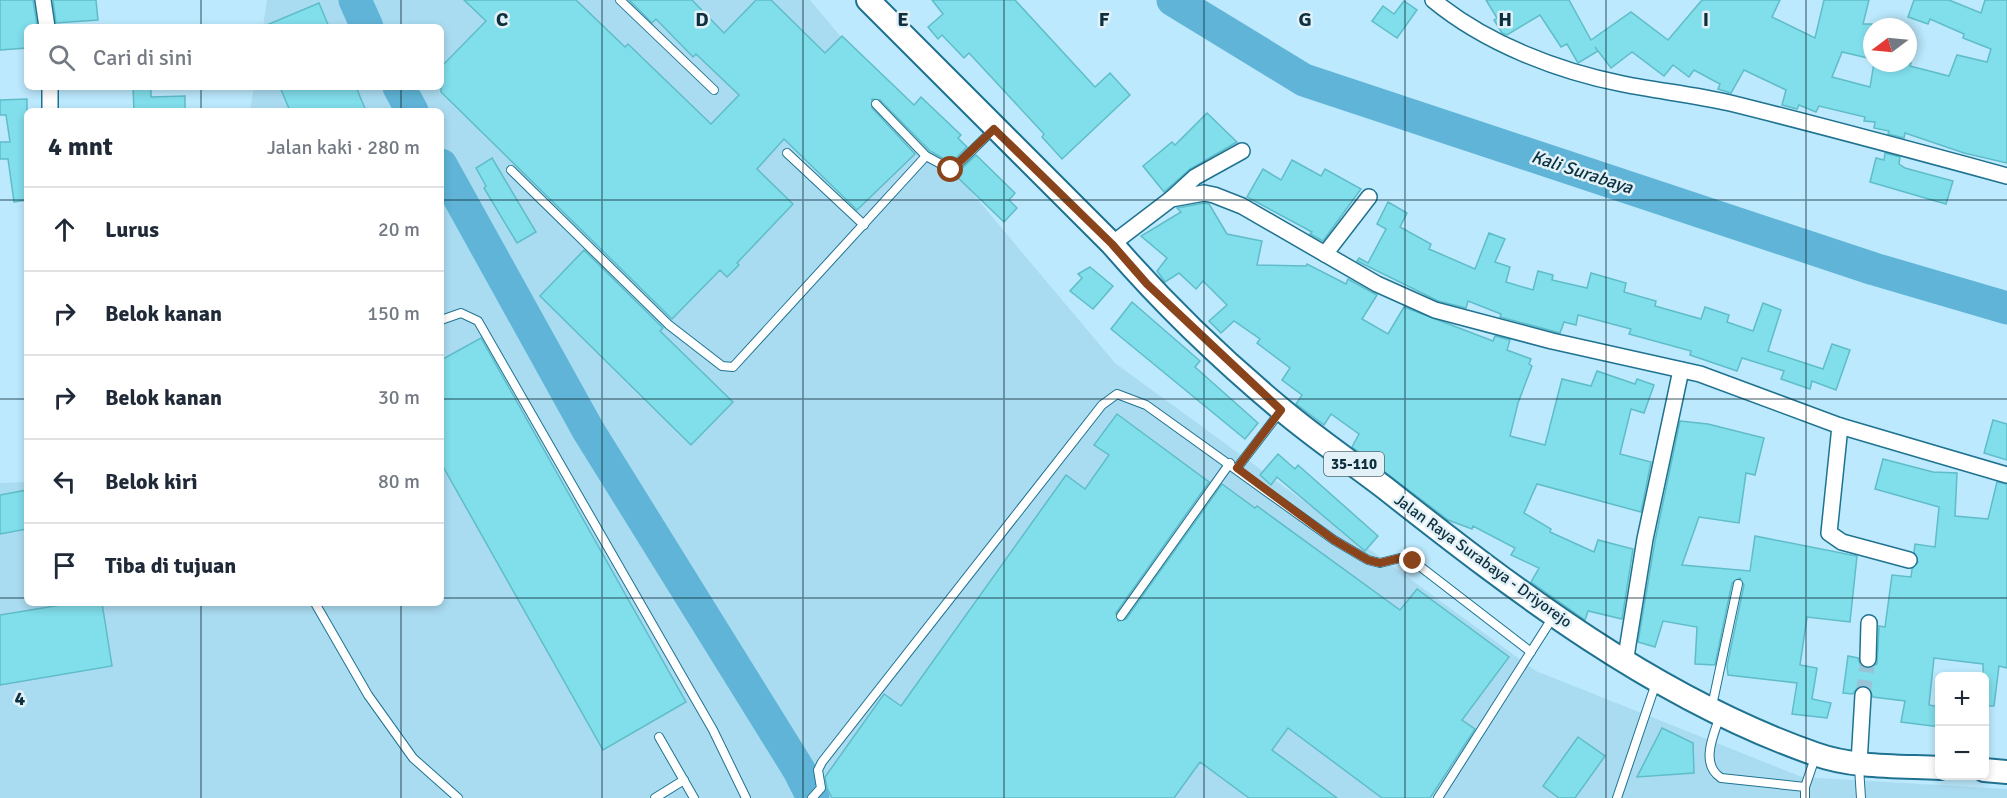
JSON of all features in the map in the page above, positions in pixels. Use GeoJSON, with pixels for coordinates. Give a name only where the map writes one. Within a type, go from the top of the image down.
{"type":"FeatureCollection","features":[{"type":"Feature","properties":{"kind":"main road","name":"Jalan Raya Surabaya - Driyorejo"},"geometry":{"type":"LineString","coordinates":[[868,0],[994,129],[1112,244],[1147,284],[1281,410],[1555,615],[1657,682],[1716,712],[1817,755],[1859,763],[1935,768]]}},
{"type":"Feature","properties":{"kind":"main road"},"geometry":{"type":"LineString","coordinates":[[1989,770],[2007,772]]}},
{"type":"Feature","properties":{"kind":"street"},"geometry":{"type":"LineString","coordinates":[[43,0],[47,24]]}},
{"type":"Feature","properties":{"kind":"street"},"geometry":{"type":"LineString","coordinates":[[1433,0],[1448,13],[1482,32],[1548,63],[1620,83],[1717,100],[1832,128],[2007,176]]}},
{"type":"Feature","properties":{"kind":"street"},"geometry":{"type":"LineString","coordinates":[[50,90],[50,108]]}},
{"type":"Feature","properties":{"kind":"street"},"geometry":{"type":"LineString","coordinates":[[1112,244],[1171,199],[1195,177],[1242,151]]}},
{"type":"Feature","properties":{"kind":"street"},"geometry":{"type":"LineString","coordinates":[[1171,199],[1204,193],[1224,199],[1377,284],[1435,310],[1552,341],[1700,374],[1840,426],[2007,475]]}},
{"type":"Feature","properties":{"kind":"street"},"geometry":{"type":"LineString","coordinates":[[1325,254],[1369,197]]}},
{"type":"Feature","properties":{"kind":"street"},"geometry":{"type":"LineString","coordinates":[[1625,663],[1645,539],[1681,370]]}},
{"type":"Feature","properties":{"kind":"street"},"geometry":{"type":"LineString","coordinates":[[1840,426],[1829,533],[1842,542],[1909,560]]}},
{"type":"Feature","properties":{"kind":"street"},"geometry":{"type":"LineString","coordinates":[[1868,659],[1869,623]]}},
{"type":"Feature","properties":{"kind":"street"},"geometry":{"type":"LineString","coordinates":[[1859,763],[1863,695]]}},
{"type":"Feature","properties":{"kind":"lane"},"geometry":{"type":"LineString","coordinates":[[620,0],[714,90]]}},
{"type":"Feature","properties":{"kind":"lane"},"geometry":{"type":"LineString","coordinates":[[876,104],[926,156],[953,171],[994,129]]}},
{"type":"Feature","properties":{"kind":"lane"},"geometry":{"type":"LineString","coordinates":[[787,153],[864,225]]}},
{"type":"Feature","properties":{"kind":"lane"},"geometry":{"type":"LineString","coordinates":[[511,170],[669,325],[722,366],[733,367],[926,156]]}},
{"type":"Feature","properties":{"kind":"lane"},"geometry":{"type":"LineString","coordinates":[[444,319],[461,313],[478,321],[713,730],[746,798]]}},
{"type":"Feature","properties":{"kind":"lane"},"geometry":{"type":"LineString","coordinates":[[812,798],[821,788],[818,770],[822,762],[1102,405],[1113,395],[1122,394],[1146,405],[1334,540],[1368,560],[1380,563],[1400,558],[1413,561],[1531,652]]}},
{"type":"Feature","properties":{"kind":"lane"},"geometry":{"type":"LineString","coordinates":[[1120,616],[1233,466],[1281,410]]}},
{"type":"Feature","properties":{"kind":"lane"},"geometry":{"type":"LineString","coordinates":[[1738,584],[1709,764],[1713,773],[1721,778],[1804,787]]}},
{"type":"Feature","properties":{"kind":"lane"},"geometry":{"type":"LineString","coordinates":[[317,606],[368,695],[413,758],[458,798]]}},
{"type":"Feature","properties":{"kind":"lane"},"geometry":{"type":"LineString","coordinates":[[1438,798],[1555,615]]}},
{"type":"Feature","properties":{"kind":"lane"},"geometry":{"type":"LineString","coordinates":[[1617,798],[1657,682]]}},
{"type":"Feature","properties":{"kind":"lane"},"geometry":{"type":"LineString","coordinates":[[658,737],[694,798]]}},
{"type":"Feature","properties":{"kind":"lane"},"geometry":{"type":"LineString","coordinates":[[1805,798],[1804,787],[1817,755]]}},
{"type":"Feature","properties":{"kind":"lane"},"geometry":{"type":"LineString","coordinates":[[1859,763],[1861,798]]}},
{"type":"Feature","properties":{"kind":"lane"},"geometry":{"type":"LineString","coordinates":[[655,798],[684,780]]}},
{"type":"Feature","properties":{"kind":"shaded area"},"geometry":{"type":"Polygon","coordinates":[[[267,0],[810,0],[1115,363],[1536,671],[1802,777],[2007,789],[2007,798],[0,798],[0,483],[24,482],[24,606],[444,606],[444,108],[250,108],[254,90],[444,90],[444,24],[263,24],[267,0]]]}},
{"type":"Feature","properties":{"kind":"building"},"geometry":{"type":"Polygon","coordinates":[[[0,0],[33,0],[37,24],[24,24],[24,48],[0,50],[0,0]]]}},
{"type":"Feature","properties":{"kind":"building"},"geometry":{"type":"Polygon","coordinates":[[[53,0],[96,0],[98,20],[56,23],[53,0]]]}},
{"type":"Feature","properties":{"kind":"building"},"geometry":{"type":"Polygon","coordinates":[[[464,0],[576,0],[625,47],[628,44],[711,124],[739,95],[696,54],[693,57],[656,19],[652,23],[629,0],[692,0],[724,33],[756,0],[771,0],[825,53],[842,36],[914,105],[921,97],[961,135],[958,138],[967,147],[951,163],[930,151],[880,100],[872,99],[872,108],[915,154],[857,210],[784,139],[757,169],[793,204],[737,263],[739,265],[727,277],[720,270],[672,319],[441,92],[444,90],[444,64],[486,21],[464,0]]]}},
{"type":"Feature","properties":{"kind":"building"},"geometry":{"type":"Polygon","coordinates":[[[932,0],[1015,0],[1095,87],[1110,73],[1130,95],[1062,159],[1042,137],[1044,134],[969,53],[964,58],[942,35],[938,39],[928,27],[943,14],[932,0]]]}},
{"type":"Feature","properties":{"kind":"building"},"geometry":{"type":"Polygon","coordinates":[[[1486,0],[1569,0],[1591,40],[1631,12],[1668,40],[1702,0],[1780,0],[1772,17],[1815,38],[1824,0],[1869,0],[1863,18],[1863,57],[1842,52],[1832,77],[1870,87],[1872,72],[1917,72],[1917,68],[1949,76],[1957,55],[1987,62],[1991,49],[1963,38],[1964,34],[1930,19],[1928,24],[1917,20],[1917,18],[1908,17],[1914,0],[1949,0],[1981,13],[1985,0],[2007,0],[2007,163],[1964,153],[1905,133],[1904,138],[1888,134],[1889,131],[1874,128],[1875,122],[1864,121],[1865,117],[1819,106],[1816,112],[1799,105],[1797,109],[1782,105],[1786,90],[1744,70],[1731,93],[1718,89],[1720,84],[1694,70],[1689,77],[1673,65],[1664,76],[1632,52],[1611,68],[1595,47],[1598,51],[1578,63],[1567,44],[1561,47],[1540,15],[1507,35],[1502,33],[1494,20],[1497,18],[1486,0]]]}},
{"type":"Feature","properties":{"kind":"building"},"geometry":{"type":"Polygon","coordinates":[[[1404,1],[1417,10],[1397,38],[1372,21],[1383,6],[1394,14],[1404,1]]]}},
{"type":"Feature","properties":{"kind":"building"},"geometry":{"type":"Polygon","coordinates":[[[319,3],[328,24],[269,24],[319,3]]]}},
{"type":"Feature","properties":{"kind":"building"},"geometry":{"type":"Polygon","coordinates":[[[133,90],[151,90],[151,97],[185,96],[185,108],[134,108],[133,90]]]}},
{"type":"Feature","properties":{"kind":"building"},"geometry":{"type":"Polygon","coordinates":[[[281,90],[357,90],[365,108],[289,108],[281,90]]]}},
{"type":"Feature","properties":{"kind":"building"},"geometry":{"type":"Polygon","coordinates":[[[27,99],[27,108],[24,108],[24,200],[14,202],[8,159],[0,159],[0,142],[10,142],[6,115],[0,115],[0,100],[27,99]]]}},
{"type":"Feature","properties":{"kind":"building"},"geometry":{"type":"Polygon","coordinates":[[[1207,113],[1237,142],[1190,169],[1164,192],[1143,166],[1172,142],[1175,145],[1207,113]]]}},
{"type":"Feature","properties":{"kind":"building"},"geometry":{"type":"Polygon","coordinates":[[[1885,153],[1900,157],[1899,164],[1905,168],[1953,181],[1946,204],[1870,182],[1876,158],[1884,160],[1885,153]]]}},
{"type":"Feature","properties":{"kind":"building"},"geometry":{"type":"Polygon","coordinates":[[[976,155],[1015,193],[1009,200],[1017,208],[1004,222],[955,175],[976,155]]]}},
{"type":"Feature","properties":{"kind":"building"},"geometry":{"type":"Polygon","coordinates":[[[492,158],[536,232],[517,243],[484,188],[486,186],[476,168],[492,158]]]}},
{"type":"Feature","properties":{"kind":"building"},"geometry":{"type":"Polygon","coordinates":[[[1292,160],[1321,176],[1325,169],[1361,189],[1323,241],[1310,234],[1312,232],[1247,197],[1263,169],[1281,180],[1292,160]]]}},
{"type":"Feature","properties":{"kind":"building"},"geometry":{"type":"Polygon","coordinates":[[[1388,202],[1407,213],[1400,227],[1431,244],[1429,249],[1475,269],[1489,233],[1505,239],[1495,262],[1510,267],[1506,282],[1533,290],[1538,271],[1553,275],[1552,280],[1587,288],[1591,273],[1626,283],[1624,292],[1656,301],[1655,306],[1701,319],[1705,307],[1729,315],[1727,322],[1753,331],[1763,303],[1781,310],[1768,351],[1823,369],[1832,344],[1850,350],[1836,390],[1812,381],[1810,389],[1781,379],[1784,371],[1742,358],[1737,371],[1690,355],[1691,351],[1629,334],[1631,329],[1578,315],[1576,325],[1564,322],[1560,333],[1500,317],[1501,314],[1468,301],[1466,308],[1438,301],[1357,261],[1359,258],[1368,263],[1386,229],[1377,224],[1388,202]]]}},
{"type":"Feature","properties":{"kind":"building"},"geometry":{"type":"Polygon","coordinates":[[[1209,204],[1227,234],[1262,241],[1257,265],[1306,266],[1307,264],[1346,284],[1348,279],[1377,295],[1362,319],[1388,334],[1404,307],[1493,341],[1495,336],[1510,340],[1507,350],[1531,359],[1529,364],[1532,366],[1518,403],[1510,436],[1545,445],[1562,379],[1591,386],[1597,371],[1635,384],[1637,379],[1654,385],[1644,413],[1631,409],[1620,454],[1651,462],[1641,512],[1537,484],[1524,513],[1551,529],[1550,532],[1594,552],[1598,540],[1633,549],[1622,619],[1588,611],[1585,620],[1531,582],[1539,568],[1511,555],[1515,548],[1473,526],[1472,529],[1448,520],[1352,447],[1359,434],[1331,414],[1324,425],[1296,404],[1302,395],[1282,380],[1290,368],[1257,343],[1260,339],[1234,321],[1221,333],[1209,321],[1227,305],[1203,281],[1196,289],[1179,273],[1165,282],[1157,271],[1167,258],[1141,236],[1181,212],[1177,208],[1209,204]]]}},
{"type":"Feature","properties":{"kind":"building"},"geometry":{"type":"Polygon","coordinates":[[[584,250],[663,328],[660,331],[733,402],[691,445],[540,296],[584,250]]]}},
{"type":"Feature","properties":{"kind":"building"},"geometry":{"type":"Polygon","coordinates":[[[1090,267],[1113,286],[1093,309],[1070,291],[1082,278],[1078,274],[1090,267]]]}},
{"type":"Feature","properties":{"kind":"building"},"geometry":{"type":"Polygon","coordinates":[[[1132,302],[1200,361],[1195,367],[1258,423],[1245,439],[1111,329],[1132,302]]]}},
{"type":"Feature","properties":{"kind":"building"},"geometry":{"type":"Polygon","coordinates":[[[481,338],[686,702],[603,750],[444,468],[444,358],[481,338]]]}},
{"type":"Feature","properties":{"kind":"building"},"geometry":{"type":"Polygon","coordinates":[[[1117,414],[1209,482],[1116,613],[1118,621],[1126,619],[1222,484],[1255,508],[1257,506],[1400,610],[1417,589],[1509,657],[1462,720],[1475,729],[1430,798],[1382,798],[1288,728],[1272,750],[1337,798],[1249,798],[1200,762],[1174,798],[832,798],[825,777],[884,694],[901,706],[1066,475],[1085,489],[1109,455],[1094,445],[1117,414]]]}},
{"type":"Feature","properties":{"kind":"building"},"geometry":{"type":"Polygon","coordinates":[[[1993,420],[2007,424],[2007,460],[1984,453],[1993,420]]]}},
{"type":"Feature","properties":{"kind":"building"},"geometry":{"type":"Polygon","coordinates":[[[1680,421],[1708,424],[1764,438],[1755,475],[1746,473],[1739,523],[1699,517],[1682,565],[1750,571],[1755,536],[1857,556],[1850,622],[1807,617],[1800,665],[1817,668],[1812,699],[1831,703],[1827,718],[1792,714],[1797,683],[1728,675],[1727,666],[1744,585],[1740,578],[1732,583],[1715,665],[1695,664],[1697,627],[1663,621],[1655,647],[1638,642],[1655,541],[1680,421]]]}},
{"type":"Feature","properties":{"kind":"building"},"geometry":{"type":"Polygon","coordinates":[[[1278,454],[1295,469],[1298,465],[1378,536],[1365,551],[1277,477],[1271,485],[1260,475],[1278,454]]]}},
{"type":"Feature","properties":{"kind":"building"},"geometry":{"type":"Polygon","coordinates":[[[1883,459],[1933,472],[1957,473],[1955,516],[1988,519],[1997,482],[2007,484],[2007,668],[1999,666],[1994,706],[1989,706],[1989,672],[1983,672],[1983,664],[1934,658],[1929,705],[1935,706],[1935,726],[1901,722],[1905,701],[1873,697],[1868,687],[1858,687],[1853,694],[1843,693],[1848,656],[1858,658],[1860,664],[1867,669],[1877,664],[1879,626],[1885,627],[1892,575],[1911,577],[1912,569],[1918,562],[1914,552],[1915,544],[1935,547],[1939,507],[1875,489],[1883,459]]]}},
{"type":"Feature","properties":{"kind":"building"},"geometry":{"type":"Polygon","coordinates":[[[24,491],[24,530],[0,534],[0,495],[24,491]]]}},
{"type":"Feature","properties":{"kind":"building"},"geometry":{"type":"Polygon","coordinates":[[[55,606],[102,606],[112,666],[0,685],[0,615],[55,606]]]}},
{"type":"Feature","properties":{"kind":"building"},"geometry":{"type":"Polygon","coordinates":[[[1662,728],[1693,743],[1694,773],[1637,777],[1662,728]]]}},
{"type":"Feature","properties":{"kind":"building"},"geometry":{"type":"Polygon","coordinates":[[[1578,737],[1605,756],[1575,798],[1559,798],[1543,786],[1578,737]]]}},
{"type":"Feature","properties":{"kind":"waterway"},"geometry":{"type":"LineString","coordinates":[[355,0],[366,24]]}},
{"type":"Feature","properties":{"kind":"waterway","name":"Kali Surabaya"},"geometry":{"type":"LineString","coordinates":[[1173,0],[1304,80],[1874,269],[2007,308]]}},
{"type":"Feature","properties":{"kind":"waterway"},"geometry":{"type":"LineString","coordinates":[[401,90],[410,108]]}},
{"type":"Feature","properties":{"kind":"waterway"},"geometry":{"type":"LineString","coordinates":[[444,170],[588,430],[799,770],[813,798]]}},
{"type":"Feature","properties":{"kind":"tunnel"},"geometry":{"type":"LineString","coordinates":[[1863,695],[1868,659]]}},
{"type":"Feature","properties":{"kind":"route"},"geometry":{"type":"LineString","coordinates":[[951,170],[955,170],[994,129],[1112,244],[1147,284],[1281,410],[1237,468],[1334,540],[1368,560],[1380,563],[1407,558],[1413,561]]}}]}
